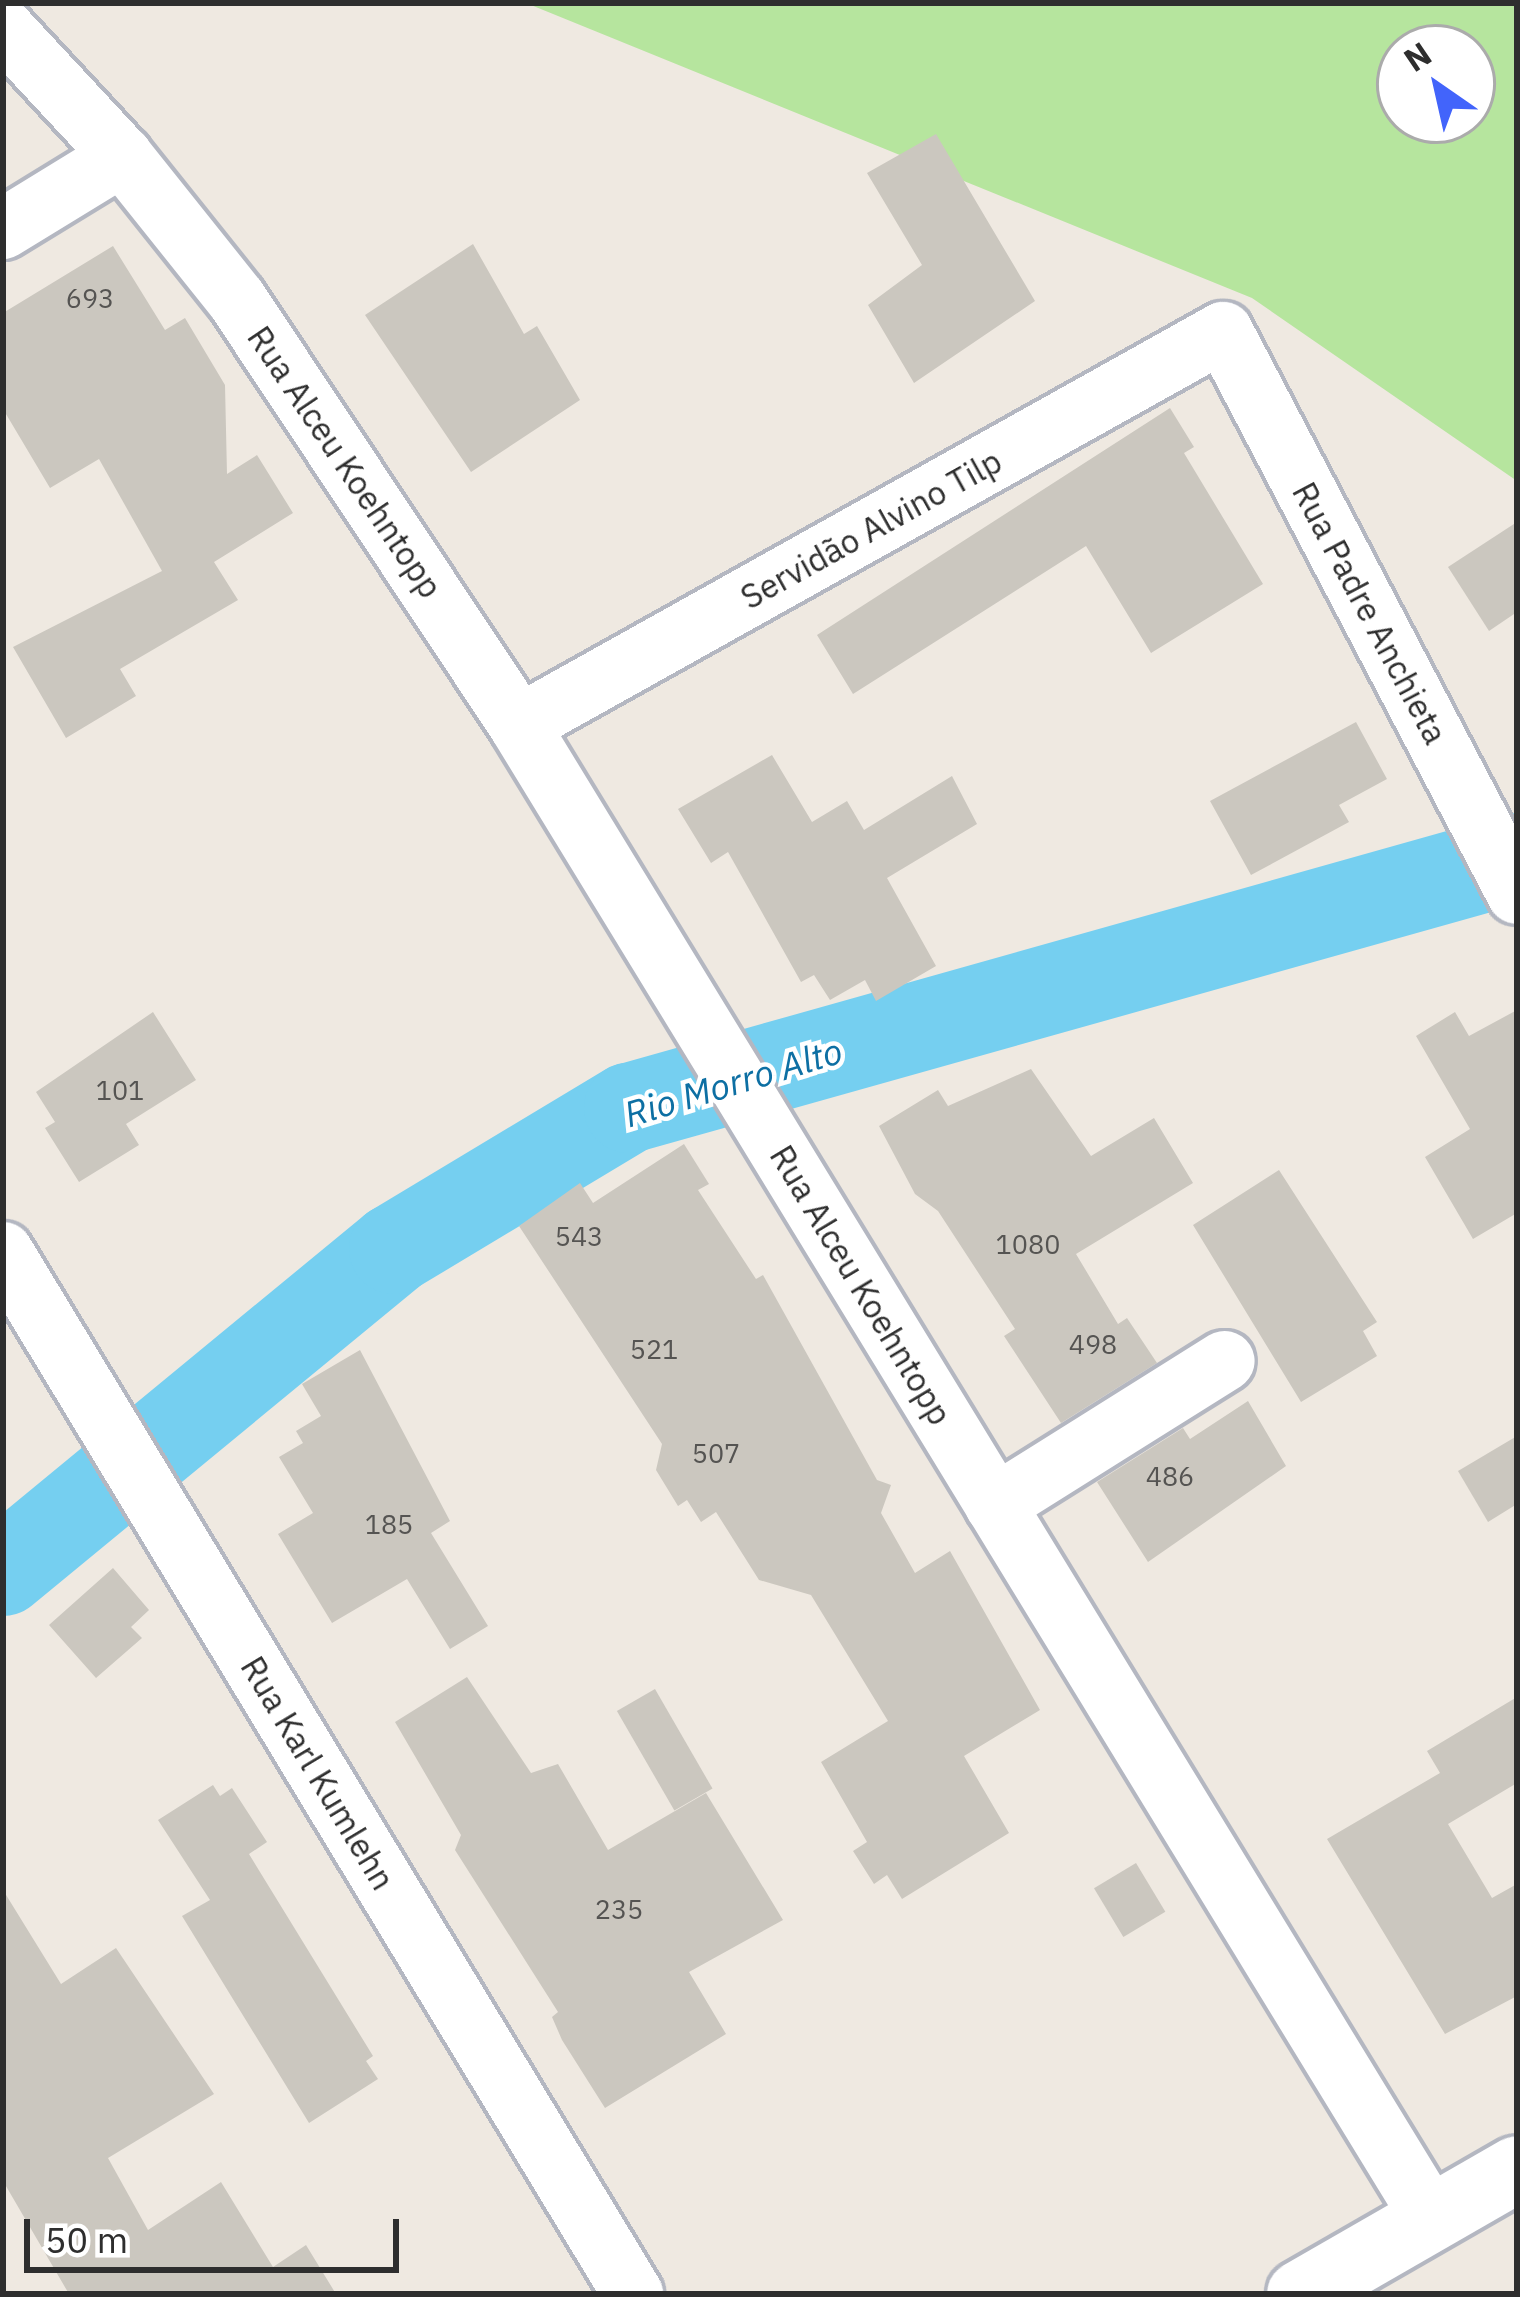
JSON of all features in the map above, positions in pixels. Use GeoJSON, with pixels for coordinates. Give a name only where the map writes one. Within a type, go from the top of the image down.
{"type":"FeatureCollection","features":[{"type":"Feature","properties":{"kind":"main road"},"geometry":{"type":"LineString","coordinates":[[1300,2294],[1517,2169]]}},
{"type":"Feature","properties":{"kind":"street","name":"Rua Alceu Koehntopp"},"geometry":{"type":"LineString","coordinates":[[3,28],[122,156],[301,391],[519,725],[1431,2218]]}},
{"type":"Feature","properties":{"kind":"street"},"geometry":{"type":"LineString","coordinates":[[3,229],[122,156]]}},
{"type":"Feature","properties":{"kind":"street","name":"Servidão Alvino Tilp"},"geometry":{"type":"LineString","coordinates":[[519,725],[1222,332]]}},
{"type":"Feature","properties":{"kind":"street","name":"Rua Padre Anchieta"},"geometry":{"type":"LineString","coordinates":[[1222,332],[1517,894]]}},
{"type":"Feature","properties":{"kind":"street","name":"Rua Karl Kumlehn"},"geometry":{"type":"LineString","coordinates":[[3,1252],[632,2294]]}},
{"type":"Feature","properties":{"kind":"street"},"geometry":{"type":"LineString","coordinates":[[995,1505],[1225,1361]]}},
{"type":"Feature","properties":{"kind":"green space"},"geometry":{"type":"Polygon","coordinates":[[[526,3],[1517,3],[1517,481],[1252,298],[526,3]]]}},
{"type":"Feature","properties":{"kind":"building"},"geometry":{"type":"Polygon","coordinates":[[[936,134],[1035,301],[914,383],[868,305],[922,265],[867,173],[936,134]]]}},
{"type":"Feature","properties":{"kind":"building"},"geometry":{"type":"Polygon","coordinates":[[[473,244],[524,334],[537,326],[580,400],[471,472],[365,315],[473,244]]]}},
{"type":"Feature","properties":{"kind":"building"},"geometry":{"type":"Polygon","coordinates":[[[113,246],[165,330],[185,318],[225,385],[227,474],[257,455],[293,513],[214,562],[238,600],[120,669],[136,696],[66,738],[13,647],[162,571],[99,459],[50,488],[3,409],[3,313],[113,246]]]}},
{"type":"Feature","properties":{"kind":"building"},"geometry":{"type":"Polygon","coordinates":[[[1170,408],[1194,447],[1184,453],[1263,584],[1151,653],[1086,546],[853,694],[817,635],[1170,408]]]}},
{"type":"Feature","properties":{"kind":"building"},"geometry":{"type":"Polygon","coordinates":[[[1517,522],[1517,612],[1489,631],[1448,567],[1517,522]]]}},
{"type":"Feature","properties":{"kind":"building"},"geometry":{"type":"Polygon","coordinates":[[[1356,722],[1387,779],[1339,805],[1349,822],[1251,875],[1210,801],[1356,722]]]}},
{"type":"Feature","properties":{"kind":"building"},"geometry":{"type":"Polygon","coordinates":[[[772,755],[812,822],[847,801],[864,830],[952,776],[977,824],[887,878],[936,966],[876,1001],[865,980],[830,1000],[814,975],[801,982],[728,852],[711,863],[678,809],[772,755]]]}},
{"type":"Feature","properties":{"kind":"building"},"geometry":{"type":"Polygon","coordinates":[[[1517,1010],[1517,1213],[1473,1239],[1425,1157],[1470,1129],[1416,1036],[1455,1012],[1469,1036],[1517,1010]]]}},
{"type":"Feature","properties":{"kind":"building"},"geometry":{"type":"Polygon","coordinates":[[[153,1012],[196,1080],[126,1124],[139,1145],[79,1182],[45,1128],[55,1122],[36,1092],[153,1012]]]}},
{"type":"Feature","properties":{"kind":"building"},"geometry":{"type":"Polygon","coordinates":[[[1031,1069],[1091,1156],[1154,1118],[1193,1183],[1076,1254],[1118,1324],[1127,1318],[1157,1363],[1061,1423],[1004,1336],[1015,1329],[938,1211],[915,1194],[879,1126],[938,1090],[948,1106],[1031,1069]]]}},
{"type":"Feature","properties":{"kind":"building"},"geometry":{"type":"Polygon","coordinates":[[[684,1144],[709,1184],[698,1190],[756,1279],[763,1275],[877,1480],[891,1485],[881,1513],[915,1573],[950,1551],[1040,1710],[964,1756],[1009,1833],[902,1899],[887,1875],[874,1884],[853,1851],[867,1842],[821,1762],[888,1721],[811,1595],[759,1580],[716,1512],[701,1522],[687,1500],[678,1506],[656,1470],[662,1444],[519,1226],[580,1183],[593,1203],[684,1144]]]}},
{"type":"Feature","properties":{"kind":"building"},"geometry":{"type":"Polygon","coordinates":[[[1279,1170],[1377,1322],[1363,1331],[1377,1356],[1301,1402],[1193,1225],[1279,1170]]]}},
{"type":"Feature","properties":{"kind":"building"},"geometry":{"type":"Polygon","coordinates":[[[360,1350],[450,1521],[431,1533],[488,1626],[450,1649],[407,1579],[332,1623],[278,1534],[313,1513],[279,1457],[303,1443],[296,1431],[321,1416],[302,1384],[360,1350]]]}},
{"type":"Feature","properties":{"kind":"building"},"geometry":{"type":"Polygon","coordinates":[[[1248,1401],[1286,1466],[1148,1562],[1097,1482],[1183,1428],[1190,1439],[1248,1401]]]}},
{"type":"Feature","properties":{"kind":"building"},"geometry":{"type":"Polygon","coordinates":[[[1517,1436],[1517,1504],[1488,1522],[1458,1471],[1517,1436]]]}},
{"type":"Feature","properties":{"kind":"building"},"geometry":{"type":"Polygon","coordinates":[[[113,1568],[149,1610],[131,1627],[142,1638],[96,1678],[49,1625],[113,1568]]]}},
{"type":"Feature","properties":{"kind":"building"},"geometry":{"type":"Polygon","coordinates":[[[467,1677],[531,1773],[558,1764],[608,1850],[706,1793],[783,1920],[689,1972],[726,2034],[605,2108],[562,2040],[552,2017],[558,2012],[455,1850],[461,1835],[395,1722],[467,1677]]]}},
{"type":"Feature","properties":{"kind":"building"},"geometry":{"type":"Polygon","coordinates":[[[655,1689],[712,1789],[674,1811],[617,1711],[655,1689]]]}},
{"type":"Feature","properties":{"kind":"building"},"geometry":{"type":"Polygon","coordinates":[[[1517,1697],[1517,1783],[1448,1824],[1492,1898],[1517,1884],[1517,1996],[1445,2034],[1327,1839],[1440,1773],[1427,1751],[1517,1697]]]}},
{"type":"Feature","properties":{"kind":"building"},"geometry":{"type":"Polygon","coordinates":[[[213,1785],[220,1796],[232,1788],[267,1842],[249,1854],[373,2056],[366,2061],[378,2079],[309,2123],[182,1916],[210,1900],[158,1820],[213,1785]]]}},
{"type":"Feature","properties":{"kind":"building"},"geometry":{"type":"Polygon","coordinates":[[[1136,1863],[1165,1912],[1123,1937],[1094,1888],[1136,1863]]]}},
{"type":"Feature","properties":{"kind":"building"},"geometry":{"type":"Polygon","coordinates":[[[3,1890],[61,1984],[116,1948],[214,2094],[108,2158],[148,2230],[221,2182],[273,2267],[306,2245],[336,2294],[69,2294],[3,2181],[3,1890]]]}},
{"type":"Feature","properties":{"kind":"waterway","name":"Rio Morro Alto"},"geometry":{"type":"LineString","coordinates":[[3,1571],[394,1249],[629,1108],[1517,858]]}}]}
